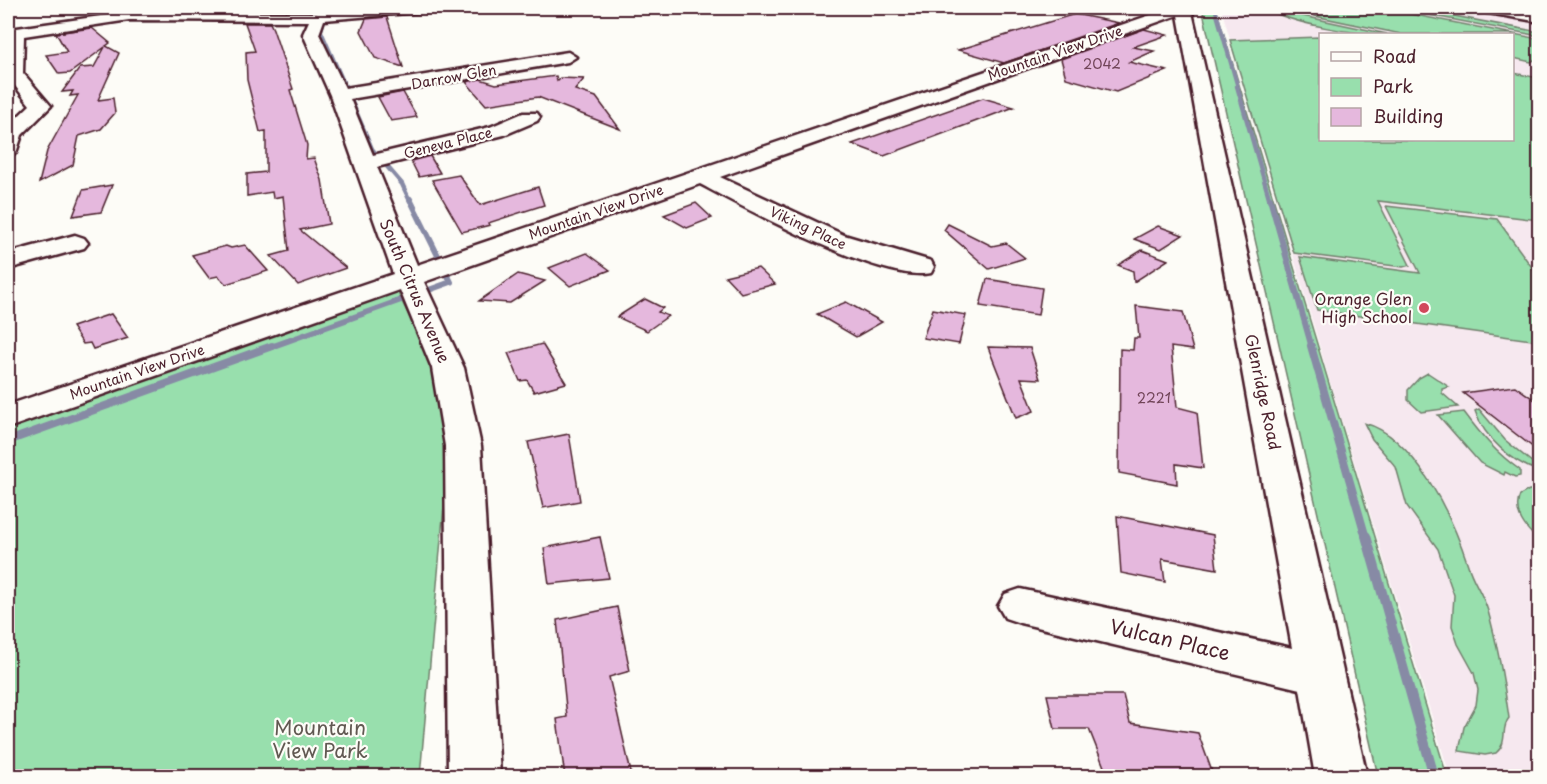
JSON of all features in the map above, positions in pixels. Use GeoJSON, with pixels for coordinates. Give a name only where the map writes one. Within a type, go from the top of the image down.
{"type":"FeatureCollection","features":[{"type":"Feature","properties":{"kind":"street"},"geometry":{"type":"LineString","coordinates":[[8,148],[12,133],[41,106],[14,74],[12,32],[158,11],[324,14],[418,8]]}},
{"type":"Feature","properties":{"kind":"street","name":"Mountain View Drive"},"geometry":{"type":"LineString","coordinates":[[8,417],[1184,8]]}},
{"type":"Feature","properties":{"kind":"street","name":"Glenridge Road"},"geometry":{"type":"LineString","coordinates":[[1184,8],[1341,777]]}},
{"type":"Feature","properties":{"kind":"street"},"geometry":{"type":"LineString","coordinates":[[1482,8],[1539,18]]}},
{"type":"Feature","properties":{"kind":"street"},"geometry":{"type":"LineString","coordinates":[[1520,8],[1539,11]]}},
{"type":"Feature","properties":{"kind":"street","name":"South Citrus Avenue"},"geometry":{"type":"LineString","coordinates":[[324,14],[311,34],[339,95],[408,277],[448,368],[463,446],[474,777]]}},
{"type":"Feature","properties":{"kind":"street","name":"Darrow Glen"},"geometry":{"type":"LineString","coordinates":[[339,95],[568,57]]}},
{"type":"Feature","properties":{"kind":"street","name":"Geneva Place"},"geometry":{"type":"LineString","coordinates":[[364,164],[497,131],[530,117]]}},
{"type":"Feature","properties":{"kind":"street","name":"Viking Place"},"geometry":{"type":"LineString","coordinates":[[701,176],[840,245],[889,261],[921,267]]}},
{"type":"Feature","properties":{"kind":"street"},"geometry":{"type":"LineString","coordinates":[[8,237],[75,243],[8,261]]}},
{"type":"Feature","properties":{"kind":"street","name":"Vulcan Place"},"geometry":{"type":"LineString","coordinates":[[1020,606],[1320,674]]}},
{"type":"Feature","properties":{"kind":"shaded area","name":"Orange Glen High School"},"geometry":{"type":"Polygon","coordinates":[[[1221,8],[1458,8],[1539,23],[1539,776],[1450,776],[1333,392],[1221,8]]]}},
{"type":"Feature","properties":{"kind":"green space"},"geometry":{"type":"Polygon","coordinates":[[[1202,8],[1216,8],[1447,776],[1378,776],[1202,8]]]}},
{"type":"Feature","properties":{"kind":"green space"},"geometry":{"type":"Polygon","coordinates":[[[1266,8],[1282,8],[1303,16],[1382,33],[1359,33],[1307,24],[1266,8]]]}},
{"type":"Feature","properties":{"kind":"green space"},"geometry":{"type":"Polygon","coordinates":[[[1340,8],[1379,8],[1508,33],[1396,33],[1315,16],[1340,8]]]}},
{"type":"Feature","properties":{"kind":"green space"},"geometry":{"type":"Polygon","coordinates":[[[1392,8],[1412,8],[1539,32],[1539,36],[1392,8]]]}},
{"type":"Feature","properties":{"kind":"green space"},"geometry":{"type":"Polygon","coordinates":[[[1514,34],[1539,39],[1539,57],[1531,62],[1514,58],[1514,34]]]}},
{"type":"Feature","properties":{"kind":"green space"},"geometry":{"type":"Polygon","coordinates":[[[1319,37],[1319,141],[1514,141],[1514,73],[1539,78],[1539,220],[1378,201],[1410,265],[1403,267],[1294,253],[1230,40],[1319,37]]]}},
{"type":"Feature","properties":{"kind":"green space"},"geometry":{"type":"Polygon","coordinates":[[[1386,206],[1497,219],[1539,277],[1539,341],[1317,310],[1300,257],[1420,273],[1386,206]]]}},
{"type":"Feature","properties":{"kind":"green space","name":"Mountain View Park"},"geometry":{"type":"Polygon","coordinates":[[[396,289],[435,370],[449,449],[420,776],[8,776],[8,426],[396,289]]]}},
{"type":"Feature","properties":{"kind":"green space"},"geometry":{"type":"Polygon","coordinates":[[[1428,373],[1449,387],[1442,389],[1442,393],[1458,407],[1421,412],[1408,400],[1408,390],[1419,378],[1428,373]]]}},
{"type":"Feature","properties":{"kind":"green space"},"geometry":{"type":"Polygon","coordinates":[[[1479,409],[1505,440],[1539,468],[1539,471],[1519,462],[1492,440],[1479,421],[1475,411],[1479,409]]]}},
{"type":"Feature","properties":{"kind":"green space"},"geometry":{"type":"Polygon","coordinates":[[[1464,412],[1489,443],[1520,470],[1520,476],[1515,477],[1505,472],[1504,475],[1480,463],[1438,415],[1464,412]]]}},
{"type":"Feature","properties":{"kind":"green space"},"geometry":{"type":"Polygon","coordinates":[[[1364,423],[1382,431],[1400,444],[1430,482],[1453,525],[1472,576],[1486,605],[1498,651],[1509,718],[1506,722],[1502,744],[1496,753],[1485,755],[1459,751],[1464,727],[1476,705],[1478,690],[1474,673],[1458,644],[1452,626],[1454,595],[1438,549],[1407,506],[1396,467],[1372,439],[1364,423]]]}},
{"type":"Feature","properties":{"kind":"green space"},"geometry":{"type":"Polygon","coordinates":[[[1529,490],[1539,490],[1539,541],[1525,526],[1519,514],[1520,495],[1529,490]]]}},
{"type":"Feature","properties":{"kind":"building"},"geometry":{"type":"Polygon","coordinates":[[[1075,14],[1119,23],[1004,63],[958,50],[1075,14]]]}},
{"type":"Feature","properties":{"kind":"building"},"geometry":{"type":"Polygon","coordinates":[[[387,17],[403,67],[375,58],[361,31],[366,19],[387,17]]]}},
{"type":"Feature","properties":{"kind":"building"},"geometry":{"type":"Polygon","coordinates":[[[245,23],[270,23],[273,29],[293,89],[290,90],[307,145],[306,159],[314,158],[322,180],[329,224],[300,230],[346,268],[298,285],[271,256],[289,251],[283,196],[273,198],[272,192],[247,196],[247,174],[266,172],[266,131],[260,132],[247,80],[246,52],[255,51],[245,23]]]}},
{"type":"Feature","properties":{"kind":"building"},"geometry":{"type":"Polygon","coordinates":[[[92,28],[110,43],[106,46],[119,53],[98,100],[113,98],[115,113],[101,129],[79,136],[73,165],[39,183],[47,151],[78,95],[70,96],[73,91],[62,92],[80,68],[94,67],[105,47],[70,73],[59,74],[46,55],[67,52],[56,33],[92,28]]]}},
{"type":"Feature","properties":{"kind":"building"},"geometry":{"type":"Polygon","coordinates":[[[1144,29],[1167,35],[1133,47],[1154,51],[1129,62],[1167,71],[1116,92],[1066,78],[1061,59],[1144,29]]]}},
{"type":"Feature","properties":{"kind":"building"},"geometry":{"type":"Polygon","coordinates":[[[556,76],[557,81],[560,78],[584,79],[575,90],[596,97],[620,129],[538,97],[486,105],[466,82],[480,79],[496,84],[556,76]]]}},
{"type":"Feature","properties":{"kind":"building"},"geometry":{"type":"Polygon","coordinates":[[[403,92],[417,117],[391,121],[378,97],[403,92]]]}},
{"type":"Feature","properties":{"kind":"building"},"geometry":{"type":"Polygon","coordinates":[[[983,98],[1014,107],[884,156],[852,144],[983,98]]]}},
{"type":"Feature","properties":{"kind":"building"},"geometry":{"type":"Polygon","coordinates":[[[430,156],[440,173],[419,177],[411,161],[430,156]]]}},
{"type":"Feature","properties":{"kind":"building"},"geometry":{"type":"Polygon","coordinates":[[[459,175],[480,205],[538,187],[544,205],[488,223],[490,225],[462,232],[432,180],[459,175]]]}},
{"type":"Feature","properties":{"kind":"building"},"geometry":{"type":"Polygon","coordinates":[[[112,185],[101,212],[73,216],[83,190],[112,185]]]}},
{"type":"Feature","properties":{"kind":"building"},"geometry":{"type":"Polygon","coordinates":[[[696,203],[712,218],[687,228],[664,215],[696,203]]]}},
{"type":"Feature","properties":{"kind":"building"},"geometry":{"type":"Polygon","coordinates":[[[948,224],[992,246],[1006,243],[1025,258],[989,269],[944,230],[948,224]]]}},
{"type":"Feature","properties":{"kind":"building"},"geometry":{"type":"Polygon","coordinates":[[[1158,226],[1183,235],[1161,249],[1134,239],[1158,226]]]}},
{"type":"Feature","properties":{"kind":"building"},"geometry":{"type":"Polygon","coordinates":[[[245,245],[268,271],[226,284],[218,276],[209,278],[192,255],[226,246],[231,248],[245,245]]]}},
{"type":"Feature","properties":{"kind":"building"},"geometry":{"type":"Polygon","coordinates":[[[1142,250],[1168,260],[1134,282],[1133,271],[1118,265],[1142,250]]]}},
{"type":"Feature","properties":{"kind":"building"},"geometry":{"type":"Polygon","coordinates":[[[587,253],[610,270],[570,286],[549,268],[587,253]]]}},
{"type":"Feature","properties":{"kind":"building"},"geometry":{"type":"Polygon","coordinates":[[[758,268],[775,284],[741,293],[725,276],[758,268]]]}},
{"type":"Feature","properties":{"kind":"building"},"geometry":{"type":"Polygon","coordinates":[[[518,274],[545,281],[510,303],[479,301],[518,274]]]}},
{"type":"Feature","properties":{"kind":"building"},"geometry":{"type":"Polygon","coordinates":[[[987,279],[1042,288],[1038,315],[980,306],[987,279]]]}},
{"type":"Feature","properties":{"kind":"building"},"geometry":{"type":"Polygon","coordinates":[[[645,299],[663,308],[658,312],[668,316],[647,331],[617,317],[645,299]]]}},
{"type":"Feature","properties":{"kind":"building"},"geometry":{"type":"Polygon","coordinates":[[[846,302],[882,322],[856,337],[817,314],[846,302]]]}},
{"type":"Feature","properties":{"kind":"building"},"geometry":{"type":"Polygon","coordinates":[[[1136,306],[1183,312],[1193,350],[1171,347],[1177,407],[1197,412],[1203,468],[1176,464],[1177,484],[1119,473],[1120,349],[1133,350],[1134,338],[1139,338],[1136,306]]]}},
{"type":"Feature","properties":{"kind":"building"},"geometry":{"type":"Polygon","coordinates":[[[933,309],[966,315],[959,344],[923,338],[933,309]]]}},
{"type":"Feature","properties":{"kind":"building"},"geometry":{"type":"Polygon","coordinates":[[[111,314],[128,338],[93,349],[90,343],[83,344],[72,327],[111,314]]]}},
{"type":"Feature","properties":{"kind":"building"},"geometry":{"type":"Polygon","coordinates":[[[542,344],[566,383],[534,392],[527,380],[520,381],[508,353],[542,344]]]}},
{"type":"Feature","properties":{"kind":"building"},"geometry":{"type":"Polygon","coordinates":[[[988,347],[1030,348],[1040,379],[1021,378],[1034,411],[1016,418],[988,347]]]}},
{"type":"Feature","properties":{"kind":"building"},"geometry":{"type":"Polygon","coordinates":[[[1515,386],[1539,403],[1539,452],[1463,393],[1515,386]]]}},
{"type":"Feature","properties":{"kind":"building"},"geometry":{"type":"Polygon","coordinates":[[[569,434],[580,501],[543,508],[528,442],[569,434]]]}},
{"type":"Feature","properties":{"kind":"building"},"geometry":{"type":"Polygon","coordinates":[[[1117,516],[1213,535],[1217,569],[1162,559],[1165,582],[1121,573],[1117,516]]]}},
{"type":"Feature","properties":{"kind":"building"},"geometry":{"type":"Polygon","coordinates":[[[600,537],[609,578],[549,584],[544,548],[600,537]]]}},
{"type":"Feature","properties":{"kind":"building"},"geometry":{"type":"Polygon","coordinates":[[[617,607],[630,671],[609,677],[632,777],[565,777],[557,719],[567,717],[557,620],[617,607]]]}},
{"type":"Feature","properties":{"kind":"building"},"geometry":{"type":"Polygon","coordinates":[[[1047,695],[1123,695],[1130,723],[1198,733],[1214,777],[1108,777],[1089,729],[1055,729],[1047,695]]]}},
{"type":"Feature","properties":{"kind":"waterway"},"geometry":{"type":"LineString","coordinates":[[343,8],[325,18],[321,31],[346,88]]}},
{"type":"Feature","properties":{"kind":"waterway"},"geometry":{"type":"LineString","coordinates":[[1215,8],[1238,88]]}},
{"type":"Feature","properties":{"kind":"waterway"},"geometry":{"type":"LineString","coordinates":[[345,86],[372,149],[402,184],[410,201]]}},
{"type":"Feature","properties":{"kind":"waterway"},"geometry":{"type":"LineString","coordinates":[[1237,86],[1270,201]]}},
{"type":"Feature","properties":{"kind":"waterway"},"geometry":{"type":"LineString","coordinates":[[268,348],[451,282],[410,199]]}},
{"type":"Feature","properties":{"kind":"waterway"},"geometry":{"type":"LineString","coordinates":[[1270,199],[1312,348]]}},
{"type":"Feature","properties":{"kind":"waterway"},"geometry":{"type":"LineString","coordinates":[[8,441],[272,346]]}},
{"type":"Feature","properties":{"kind":"waterway"},"geometry":{"type":"LineString","coordinates":[[1311,346],[1366,538]]}},
{"type":"Feature","properties":{"kind":"waterway"},"geometry":{"type":"LineString","coordinates":[[1366,536],[1434,776]]}},
{"type":"Feature","properties":{"kind":"place","name":"Orange Glen High School"},"geometry":{"type":"Point","coordinates":[1424,308]}}]}
